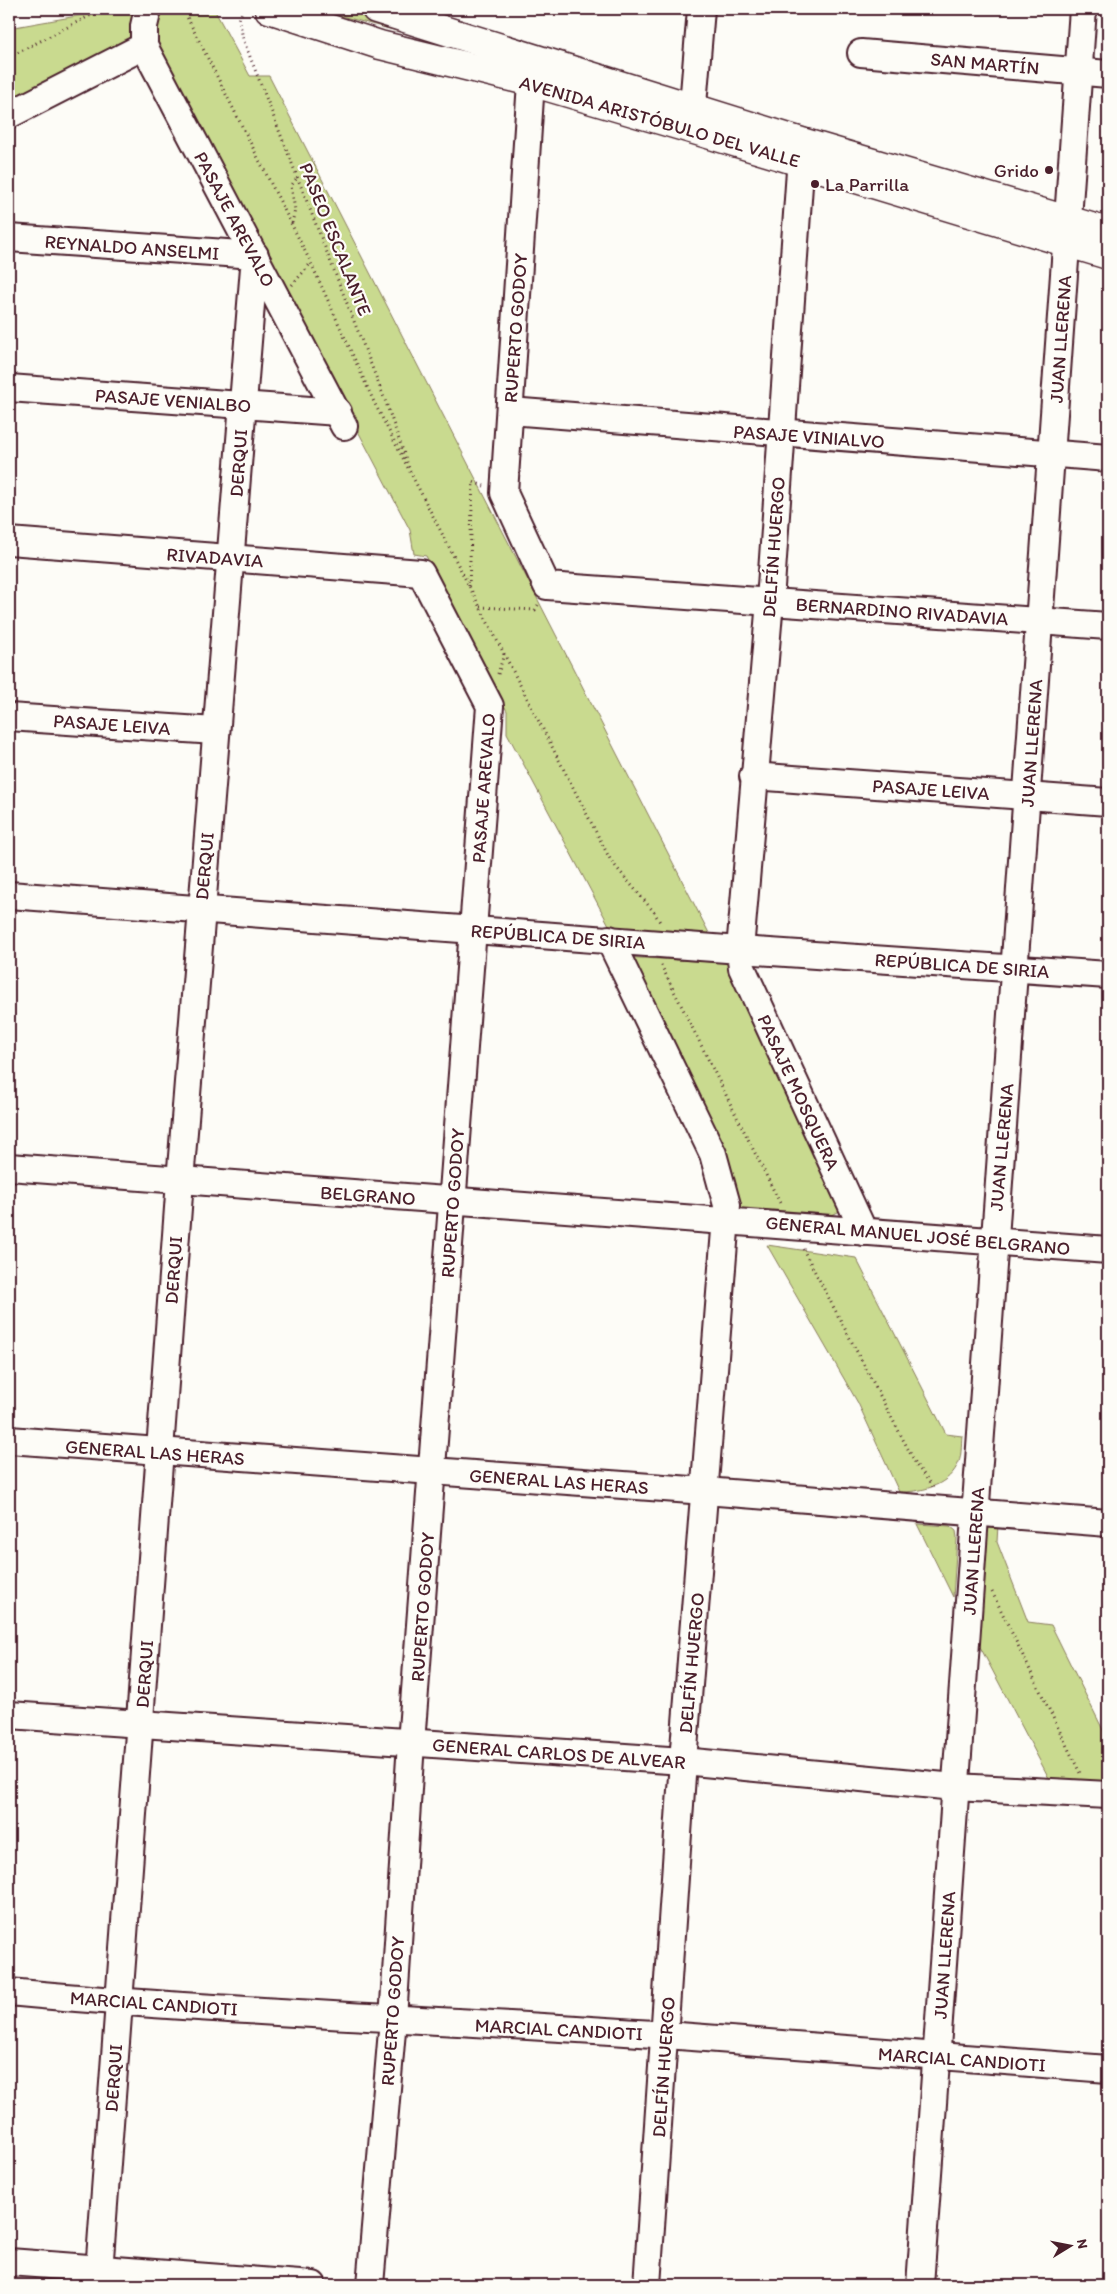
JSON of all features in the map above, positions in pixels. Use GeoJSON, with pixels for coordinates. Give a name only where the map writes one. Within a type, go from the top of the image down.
{"type":"FeatureCollection","features":[{"type":"Feature","properties":{"kind":"main road","name":"AVENIDA ARISTÓBULO DEL VALLE"},"geometry":{"type":"LineString","coordinates":[[269,9],[380,45],[533,71]]}},
{"type":"Feature","properties":{"kind":"main road","name":"AVENIDA ARISTÓBULO DEL VALLE"},"geometry":{"type":"LineString","coordinates":[[376,9],[533,71],[1067,231],[1108,256]]}},
{"type":"Feature","properties":{"kind":"main road","name":"AVENIDA ARISTÓBULO DEL VALLE"},"geometry":{"type":"LineString","coordinates":[[1067,231],[1108,232]]}},
{"type":"Feature","properties":{"kind":"street"},"geometry":{"type":"LineString","coordinates":[[9,115],[144,46],[144,26],[148,9]]}},
{"type":"Feature","properties":{"kind":"street"},"geometry":{"type":"LineString","coordinates":[[693,119],[701,9]]}},
{"type":"Feature","properties":{"kind":"street","name":"JUAN LLERENA"},"geometry":{"type":"LineString","coordinates":[[920,2285],[994,1242],[1016,968],[1083,9]]}},
{"type":"Feature","properties":{"kind":"street","name":"PASAJE AREVALO"},"geometry":{"type":"LineString","coordinates":[[144,46],[341,419]]}},
{"type":"Feature","properties":{"kind":"street","name":"SAN MARTÍN"},"geometry":{"type":"LineString","coordinates":[[861,53],[1108,74]]}},
{"type":"Feature","properties":{"kind":"street","name":"RUPERTO GODOY"},"geometry":{"type":"LineString","coordinates":[[533,71],[504,493],[547,586]]}},
{"type":"Feature","properties":{"kind":"street","name":"DELFÍN HUERGO"},"geometry":{"type":"LineString","coordinates":[[740,950],[753,776],[770,601],[802,153]]}},
{"type":"Feature","properties":{"kind":"street","name":"REYNALDO ANSELMI"},"geometry":{"type":"LineString","coordinates":[[9,238],[254,255]]}},
{"type":"Feature","properties":{"kind":"street","name":"DERQUI"},"geometry":{"type":"LineString","coordinates":[[98,2277],[141,1723],[159,1452],[254,255]]}},
{"type":"Feature","properties":{"kind":"street","name":"PASAJE VENIALBO"},"geometry":{"type":"LineString","coordinates":[[9,388],[243,406],[341,419]]}},
{"type":"Feature","properties":{"kind":"street","name":"PASAJE VINIALVO"},"geometry":{"type":"LineString","coordinates":[[510,411],[782,434],[1108,458]]}},
{"type":"Feature","properties":{"kind":"street","name":"RIVADAVIA"},"geometry":{"type":"LineString","coordinates":[[9,541],[422,573]]}},
{"type":"Feature","properties":{"kind":"street","name":"PASAJE AREVALO"},"geometry":{"type":"LineString","coordinates":[[422,573],[490,706],[473,929]]}},
{"type":"Feature","properties":{"kind":"street","name":"BERNARDINO RIVADAVIA"},"geometry":{"type":"LineString","coordinates":[[547,586],[1108,626]]}},
{"type":"Feature","properties":{"kind":"street","name":"PASAJE LEIVA"},"geometry":{"type":"LineString","coordinates":[[9,717],[215,731]]}},
{"type":"Feature","properties":{"kind":"street","name":"PASAJE LEIVA"},"geometry":{"type":"LineString","coordinates":[[753,776],[1108,802]]}},
{"type":"Feature","properties":{"kind":"street","name":"REPÚBLICA DE SIRIA"},"geometry":{"type":"LineString","coordinates":[[9,895],[740,950],[1108,975]]}},
{"type":"Feature","properties":{"kind":"street","name":"RUPERTO GODOY"},"geometry":{"type":"LineString","coordinates":[[370,2285],[392,2019],[411,1743],[473,929]]}},
{"type":"Feature","properties":{"kind":"street"},"geometry":{"type":"LineString","coordinates":[[609,939],[713,1154],[727,1205],[727,1220]]}},
{"type":"Feature","properties":{"kind":"street","name":"PASAJE MOSQUERA"},"geometry":{"type":"LineString","coordinates":[[740,950],[742,968],[864,1232]]}},
{"type":"Feature","properties":{"kind":"street","name":"BELGRANO"},"geometry":{"type":"LineString","coordinates":[[9,1167],[452,1202],[727,1220]]}},
{"type":"Feature","properties":{"kind":"street","name":"DELFÍN HUERGO"},"geometry":{"type":"LineString","coordinates":[[646,2285],[683,1761],[727,1220]]}},
{"type":"Feature","properties":{"kind":"street","name":"GENERAL MANUEL JOSÉ BELGRANO"},"geometry":{"type":"LineString","coordinates":[[727,1220],[1108,1250]]}},
{"type":"Feature","properties":{"kind":"street","name":"GENERAL LAS HERAS"},"geometry":{"type":"LineString","coordinates":[[9,1440],[705,1491],[1108,1523]]}},
{"type":"Feature","properties":{"kind":"street","name":"GENERAL CARLOS DE ALVEAR"},"geometry":{"type":"LineString","coordinates":[[9,1715],[683,1761],[956,1787],[1108,1795]]}},
{"type":"Feature","properties":{"kind":"street","name":"MARCIAL CANDIOTI"},"geometry":{"type":"LineString","coordinates":[[9,1992],[119,2002],[665,2034],[937,2058],[1108,2069]]}},
{"type":"Feature","properties":{"kind":"street"},"geometry":{"type":"LineString","coordinates":[[9,2262],[98,2277],[313,2285]]}},
{"type":"Feature","properties":{"kind":"path"},"geometry":{"type":"LineString","coordinates":[[9,57],[102,9]]}},
{"type":"Feature","properties":{"kind":"path"},"geometry":{"type":"LineString","coordinates":[[183,9],[311,263],[374,402],[610,861],[654,912],[662,926],[661,966],[792,1226]]}},
{"type":"Feature","properties":{"kind":"path","name":"PASEO ESCALANTE"},"geometry":{"type":"LineString","coordinates":[[244,9],[239,18],[242,39],[385,400],[414,480]]}},
{"type":"Feature","properties":{"kind":"path"},"geometry":{"type":"LineString","coordinates":[[292,224],[295,210],[291,186],[297,178]]}},
{"type":"Feature","properties":{"kind":"path"},"geometry":{"type":"LineString","coordinates":[[279,301],[311,263]]}},
{"type":"Feature","properties":{"kind":"path"},"geometry":{"type":"LineString","coordinates":[[469,587],[473,482],[504,493]]}},
{"type":"Feature","properties":{"kind":"path"},"geometry":{"type":"LineString","coordinates":[[479,607],[535,610],[547,586]]}},
{"type":"Feature","properties":{"kind":"green space"},"geometry":{"type":"Polygon","coordinates":[[[117,9],[139,9],[137,39],[9,106],[9,28],[117,9]]]}},
{"type":"Feature","properties":{"kind":"green space"},"geometry":{"type":"Polygon","coordinates":[[[178,9],[214,9],[250,76],[269,76],[710,935],[610,927],[507,733],[507,711],[426,556],[414,554],[410,530],[157,49],[156,31],[160,17],[168,11],[178,9]]]}},
{"type":"Feature","properties":{"kind":"green space"},"geometry":{"type":"Polygon","coordinates":[[[315,9],[357,9],[468,50],[315,9]]]}},
{"type":"Feature","properties":{"kind":"green space"},"geometry":{"type":"Polygon","coordinates":[[[623,957],[732,963],[840,1211],[830,1216],[735,1210],[623,957]]]}},
{"type":"Feature","properties":{"kind":"green space"},"geometry":{"type":"Polygon","coordinates":[[[767,1245],[856,1258],[946,1434],[962,1436],[959,1463],[946,1479],[932,1487],[899,1492],[858,1403],[767,1245]]]}},
{"type":"Feature","properties":{"kind":"green space"},"geometry":{"type":"Polygon","coordinates":[[[917,1524],[950,1526],[956,1531],[953,1597],[917,1524]]]}},
{"type":"Feature","properties":{"kind":"green space"},"geometry":{"type":"Polygon","coordinates":[[[998,1525],[997,1542],[1028,1622],[1051,1625],[1108,1740],[1108,1786],[1051,1782],[977,1641],[986,1528],[998,1525]]]}},
{"type":"Feature","properties":{"kind":"place","name":"Grido"},"geometry":{"type":"Point","coordinates":[1049,170]}},
{"type":"Feature","properties":{"kind":"place","name":"La Parrilla"},"geometry":{"type":"Point","coordinates":[815,184]}}]}
